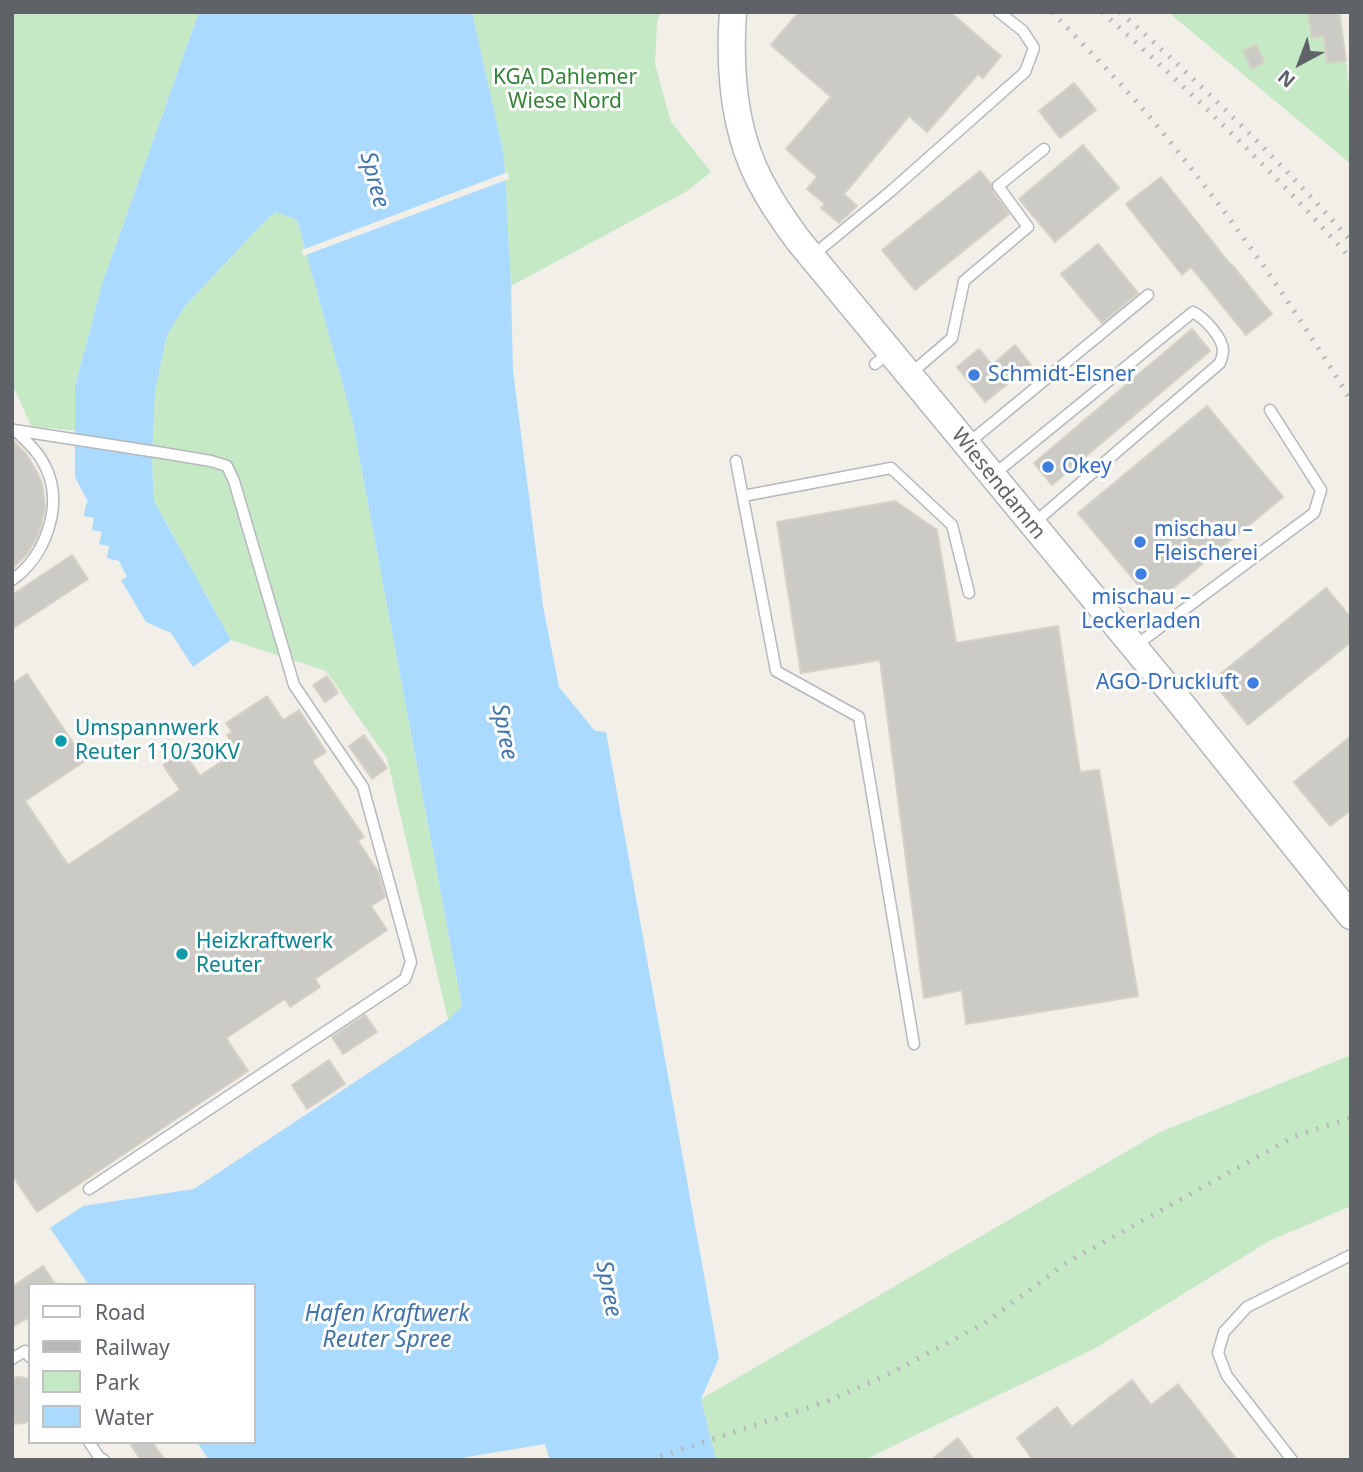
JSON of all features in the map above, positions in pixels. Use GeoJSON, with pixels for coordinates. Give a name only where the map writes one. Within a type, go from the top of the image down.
{"type":"FeatureCollection","features":[{"type":"Feature","properties":{"kind":"street","name":"Wiesendamm"},"geometry":{"type":"LineString","coordinates":[[733,12],[732,71],[738,113],[759,179],[776,210],[812,256],[882,358],[909,375],[1183,706],[1351,916]]}},
{"type":"Feature","properties":{"kind":"lane"},"geometry":{"type":"LineString","coordinates":[[812,256],[891,191],[1025,72],[1034,48],[1023,32],[999,12]]}},
{"type":"Feature","properties":{"kind":"lane"},"geometry":{"type":"LineString","coordinates":[[909,375],[952,338],[964,281],[1028,226],[998,186],[1044,149]]}},
{"type":"Feature","properties":{"kind":"lane"},"geometry":{"type":"LineString","coordinates":[[967,445],[1148,295]]}},
{"type":"Feature","properties":{"kind":"lane"},"geometry":{"type":"LineString","coordinates":[[992,476],[1193,312],[1214,331],[1222,345],[1220,363],[1032,525]]}},
{"type":"Feature","properties":{"kind":"lane"},"geometry":{"type":"LineString","coordinates":[[1133,648],[1314,513],[1321,490],[1270,410]]}},
{"type":"Feature","properties":{"kind":"lane"},"geometry":{"type":"LineString","coordinates":[[13,429],[211,461],[227,466],[234,481],[295,685],[363,787],[411,962],[405,979],[89,1189]]}},
{"type":"Feature","properties":{"kind":"lane"},"geometry":{"type":"LineString","coordinates":[[12,580],[35,558],[48,530],[54,502],[47,470],[33,447],[13,429]]}},
{"type":"Feature","properties":{"kind":"lane"},"geometry":{"type":"LineString","coordinates":[[736,461],[776,671],[859,717],[914,1044]]}},
{"type":"Feature","properties":{"kind":"lane"},"geometry":{"type":"LineString","coordinates":[[743,496],[891,468],[952,525],[969,593]]}},
{"type":"Feature","properties":{"kind":"lane"},"geometry":{"type":"LineString","coordinates":[[1292,1460],[1227,1376],[1218,1353],[1224,1332],[1247,1307],[1351,1255]]}},
{"type":"Feature","properties":{"kind":"lane"},"geometry":{"type":"LineString","coordinates":[[12,1359],[25,1351],[28,1355]]}},
{"type":"Feature","properties":{"kind":"lane"},"geometry":{"type":"LineString","coordinates":[[90,1444],[104,1460]]}},
{"type":"Feature","properties":{"kind":"green space"},"geometry":{"type":"Polygon","coordinates":[[[12,12],[199,12],[102,284],[75,387],[77,431],[31,426],[15,390],[12,390],[12,12]]]}},
{"type":"Feature","properties":{"kind":"green space","name":"KGA Dahlemer Wiese Nord"},"geometry":{"type":"Polygon","coordinates":[[[472,12],[661,12],[657,22],[655,64],[671,122],[711,172],[687,191],[511,286],[504,155],[472,12]]]}},
{"type":"Feature","properties":{"kind":"green space"},"geometry":{"type":"Polygon","coordinates":[[[1168,12],[1341,12],[1351,109],[1351,164],[1168,12]]]}},
{"type":"Feature","properties":{"kind":"green space"},"geometry":{"type":"Polygon","coordinates":[[[276,212],[297,220],[352,418],[462,1006],[448,1020],[387,758],[326,671],[231,640],[154,501],[152,460],[155,391],[167,335],[186,305],[276,212]]]}},
{"type":"Feature","properties":{"kind":"green space"},"geometry":{"type":"Polygon","coordinates":[[[1351,1055],[1351,1206],[1269,1241],[1094,1349],[864,1460],[716,1460],[701,1399],[1160,1132],[1351,1055]]]}},
{"type":"Feature","properties":{"kind":"water"},"geometry":{"type":"Polygon","coordinates":[[[199,12],[472,12],[504,155],[513,371],[543,606],[559,687],[595,731],[606,732],[719,1358],[701,1399],[716,1460],[550,1460],[545,1444],[449,1460],[209,1460],[198,1444],[256,1444],[256,1283],[88,1283],[50,1228],[83,1206],[194,1189],[448,1020],[462,1006],[352,418],[297,220],[276,212],[266,220],[186,305],[167,335],[155,391],[152,460],[154,501],[231,640],[193,667],[171,633],[146,622],[121,580],[127,577],[119,561],[107,558],[109,546],[99,544],[102,532],[92,530],[94,518],[84,516],[88,502],[75,477],[75,387],[102,284],[199,12]]]}},
{"type":"Feature","properties":{"kind":"pier"},"geometry":{"type":"Polygon","coordinates":[[[508,172],[509,179],[303,256],[302,250],[508,172]]]}},
{"type":"Feature","properties":{"kind":"building"},"geometry":{"type":"Polygon","coordinates":[[[799,12],[950,12],[1001,56],[983,78],[978,74],[927,132],[909,116],[844,194],[857,206],[839,223],[821,208],[825,204],[807,189],[817,177],[786,149],[831,97],[771,45],[799,12]]]}},
{"type":"Feature","properties":{"kind":"building"},"geometry":{"type":"Polygon","coordinates":[[[1308,12],[1339,12],[1346,61],[1327,63],[1324,36],[1312,38],[1308,12]]]}},
{"type":"Feature","properties":{"kind":"building"},"geometry":{"type":"Polygon","coordinates":[[[1256,45],[1264,62],[1252,69],[1243,51],[1256,45]]]}},
{"type":"Feature","properties":{"kind":"building"},"geometry":{"type":"Polygon","coordinates":[[[1074,83],[1096,110],[1060,138],[1039,111],[1074,83]]]}},
{"type":"Feature","properties":{"kind":"building"},"geometry":{"type":"Polygon","coordinates":[[[1083,145],[1119,188],[1055,242],[1019,199],[1083,145]]]}},
{"type":"Feature","properties":{"kind":"building"},"geometry":{"type":"Polygon","coordinates":[[[980,171],[1009,214],[915,290],[882,250],[980,171]]]}},
{"type":"Feature","properties":{"kind":"building"},"geometry":{"type":"Polygon","coordinates":[[[1161,177],[1272,314],[1246,335],[1191,267],[1182,275],[1126,204],[1161,177]]]}},
{"type":"Feature","properties":{"kind":"building"},"geometry":{"type":"Polygon","coordinates":[[[1098,244],[1138,293],[1102,323],[1061,274],[1098,244]]]}},
{"type":"Feature","properties":{"kind":"building"},"geometry":{"type":"Polygon","coordinates":[[[1192,329],[1210,351],[1052,485],[1034,463],[1192,329]]]}},
{"type":"Feature","properties":{"kind":"building"},"geometry":{"type":"Polygon","coordinates":[[[1015,345],[1031,365],[985,402],[957,367],[979,349],[992,365],[1015,345]]]}},
{"type":"Feature","properties":{"kind":"building"},"geometry":{"type":"Polygon","coordinates":[[[1207,406],[1283,497],[1154,604],[1078,513],[1207,406]]]}},
{"type":"Feature","properties":{"kind":"building"},"geometry":{"type":"Polygon","coordinates":[[[12,439],[27,455],[38,474],[45,506],[35,541],[12,569],[12,439]]]}},
{"type":"Feature","properties":{"kind":"building"},"geometry":{"type":"Polygon","coordinates":[[[895,501],[937,530],[956,643],[1058,626],[1080,772],[1099,770],[1138,996],[966,1024],[962,990],[924,998],[880,660],[801,673],[777,522],[895,501]]]}},
{"type":"Feature","properties":{"kind":"building"},"geometry":{"type":"Polygon","coordinates":[[[72,555],[88,579],[12,629],[12,595],[72,555]]]}},
{"type":"Feature","properties":{"kind":"building"},"geometry":{"type":"Polygon","coordinates":[[[1326,588],[1351,618],[1351,642],[1248,725],[1212,681],[1326,588]]]}},
{"type":"Feature","properties":{"kind":"building","name":"Heizkraftwerk Reuter"},"geometry":{"type":"Polygon","coordinates":[[[27,674],[85,761],[25,801],[68,865],[180,790],[163,765],[183,751],[200,776],[237,751],[227,735],[232,732],[226,723],[267,696],[283,720],[299,710],[326,752],[312,761],[364,837],[358,841],[378,872],[385,897],[371,906],[387,930],[315,979],[320,987],[290,1007],[285,999],[226,1038],[248,1071],[37,1212],[12,1175],[12,684],[27,674]]]}},
{"type":"Feature","properties":{"kind":"building"},"geometry":{"type":"Polygon","coordinates":[[[327,676],[338,693],[325,702],[313,685],[327,676]]]}},
{"type":"Feature","properties":{"kind":"building"},"geometry":{"type":"Polygon","coordinates":[[[364,735],[387,768],[372,779],[349,746],[364,735]]]}},
{"type":"Feature","properties":{"kind":"building"},"geometry":{"type":"Polygon","coordinates":[[[1351,736],[1351,810],[1330,826],[1294,782],[1351,736]]]}},
{"type":"Feature","properties":{"kind":"building"},"geometry":{"type":"Polygon","coordinates":[[[365,1015],[377,1032],[343,1054],[332,1037],[365,1015]]]}},
{"type":"Feature","properties":{"kind":"building"},"geometry":{"type":"Polygon","coordinates":[[[329,1060],[345,1084],[307,1109],[292,1085],[329,1060]]]}},
{"type":"Feature","properties":{"kind":"building"},"geometry":{"type":"Polygon","coordinates":[[[43,1266],[55,1283],[28,1283],[28,1318],[12,1327],[12,1287],[43,1266]]]}},
{"type":"Feature","properties":{"kind":"building"},"geometry":{"type":"Polygon","coordinates":[[[12,1378],[28,1379],[28,1422],[24,1423],[12,1424],[12,1378]]]}},
{"type":"Feature","properties":{"kind":"building"},"geometry":{"type":"Polygon","coordinates":[[[1132,1380],[1151,1405],[1178,1384],[1237,1460],[1033,1460],[1017,1438],[1057,1407],[1072,1427],[1132,1380]]]}},
{"type":"Feature","properties":{"kind":"building"},"geometry":{"type":"Polygon","coordinates":[[[958,1438],[974,1460],[931,1460],[958,1438]]]}},
{"type":"Feature","properties":{"kind":"building"},"geometry":{"type":"Polygon","coordinates":[[[130,1444],[153,1444],[165,1460],[141,1460],[130,1444]]]}},
{"type":"Feature","properties":{"kind":"railway"},"geometry":{"type":"LineString","coordinates":[[1052,12],[1140,106],[1192,169],[1286,299],[1351,401]]}},
{"type":"Feature","properties":{"kind":"railway"},"geometry":{"type":"LineString","coordinates":[[1102,12],[1230,132],[1351,259]]}},
{"type":"Feature","properties":{"kind":"railway"},"geometry":{"type":"LineString","coordinates":[[1120,12],[1239,123],[1351,241]]}},
{"type":"Feature","properties":{"kind":"railway"},"geometry":{"type":"LineString","coordinates":[[650,1460],[828,1401],[891,1373],[985,1323],[1066,1263],[1295,1136],[1351,1118]]}},
{"type":"Feature","properties":{"kind":"place","name":"Schmidt-Elsner"},"geometry":{"type":"Point","coordinates":[974,375]}},
{"type":"Feature","properties":{"kind":"place","name":"Okey"},"geometry":{"type":"Point","coordinates":[1048,467]}},
{"type":"Feature","properties":{"kind":"place","name":"mischau – Fleischerei"},"geometry":{"type":"Point","coordinates":[1140,542]}},
{"type":"Feature","properties":{"kind":"place","name":"mischau – Leckerladen"},"geometry":{"type":"Point","coordinates":[1141,574]}},
{"type":"Feature","properties":{"kind":"place","name":"AGO-Druckluft"},"geometry":{"type":"Point","coordinates":[1253,683]}},
{"type":"Feature","properties":{"kind":"place","name":"Umspannwerk Reuter 110/30KV"},"geometry":{"type":"Point","coordinates":[61,741]}},
{"type":"Feature","properties":{"kind":"place","name":"Heizkraftwerk Reuter"},"geometry":{"type":"Point","coordinates":[182,954]}},
{"type":"Feature","properties":{"kind":"water label","name":"Spree"},"geometry":{"type":"Point","coordinates":[374,180]}},
{"type":"Feature","properties":{"kind":"water label","name":"Spree"},"geometry":{"type":"Point","coordinates":[504,732]}},
{"type":"Feature","properties":{"kind":"water label","name":"Spree"},"geometry":{"type":"Point","coordinates":[608,1289]}},
{"type":"Feature","properties":{"kind":"water label","name":"Hafen Kraftwerk Reuter Spree"},"geometry":{"type":"Point","coordinates":[387,1327]}}]}
